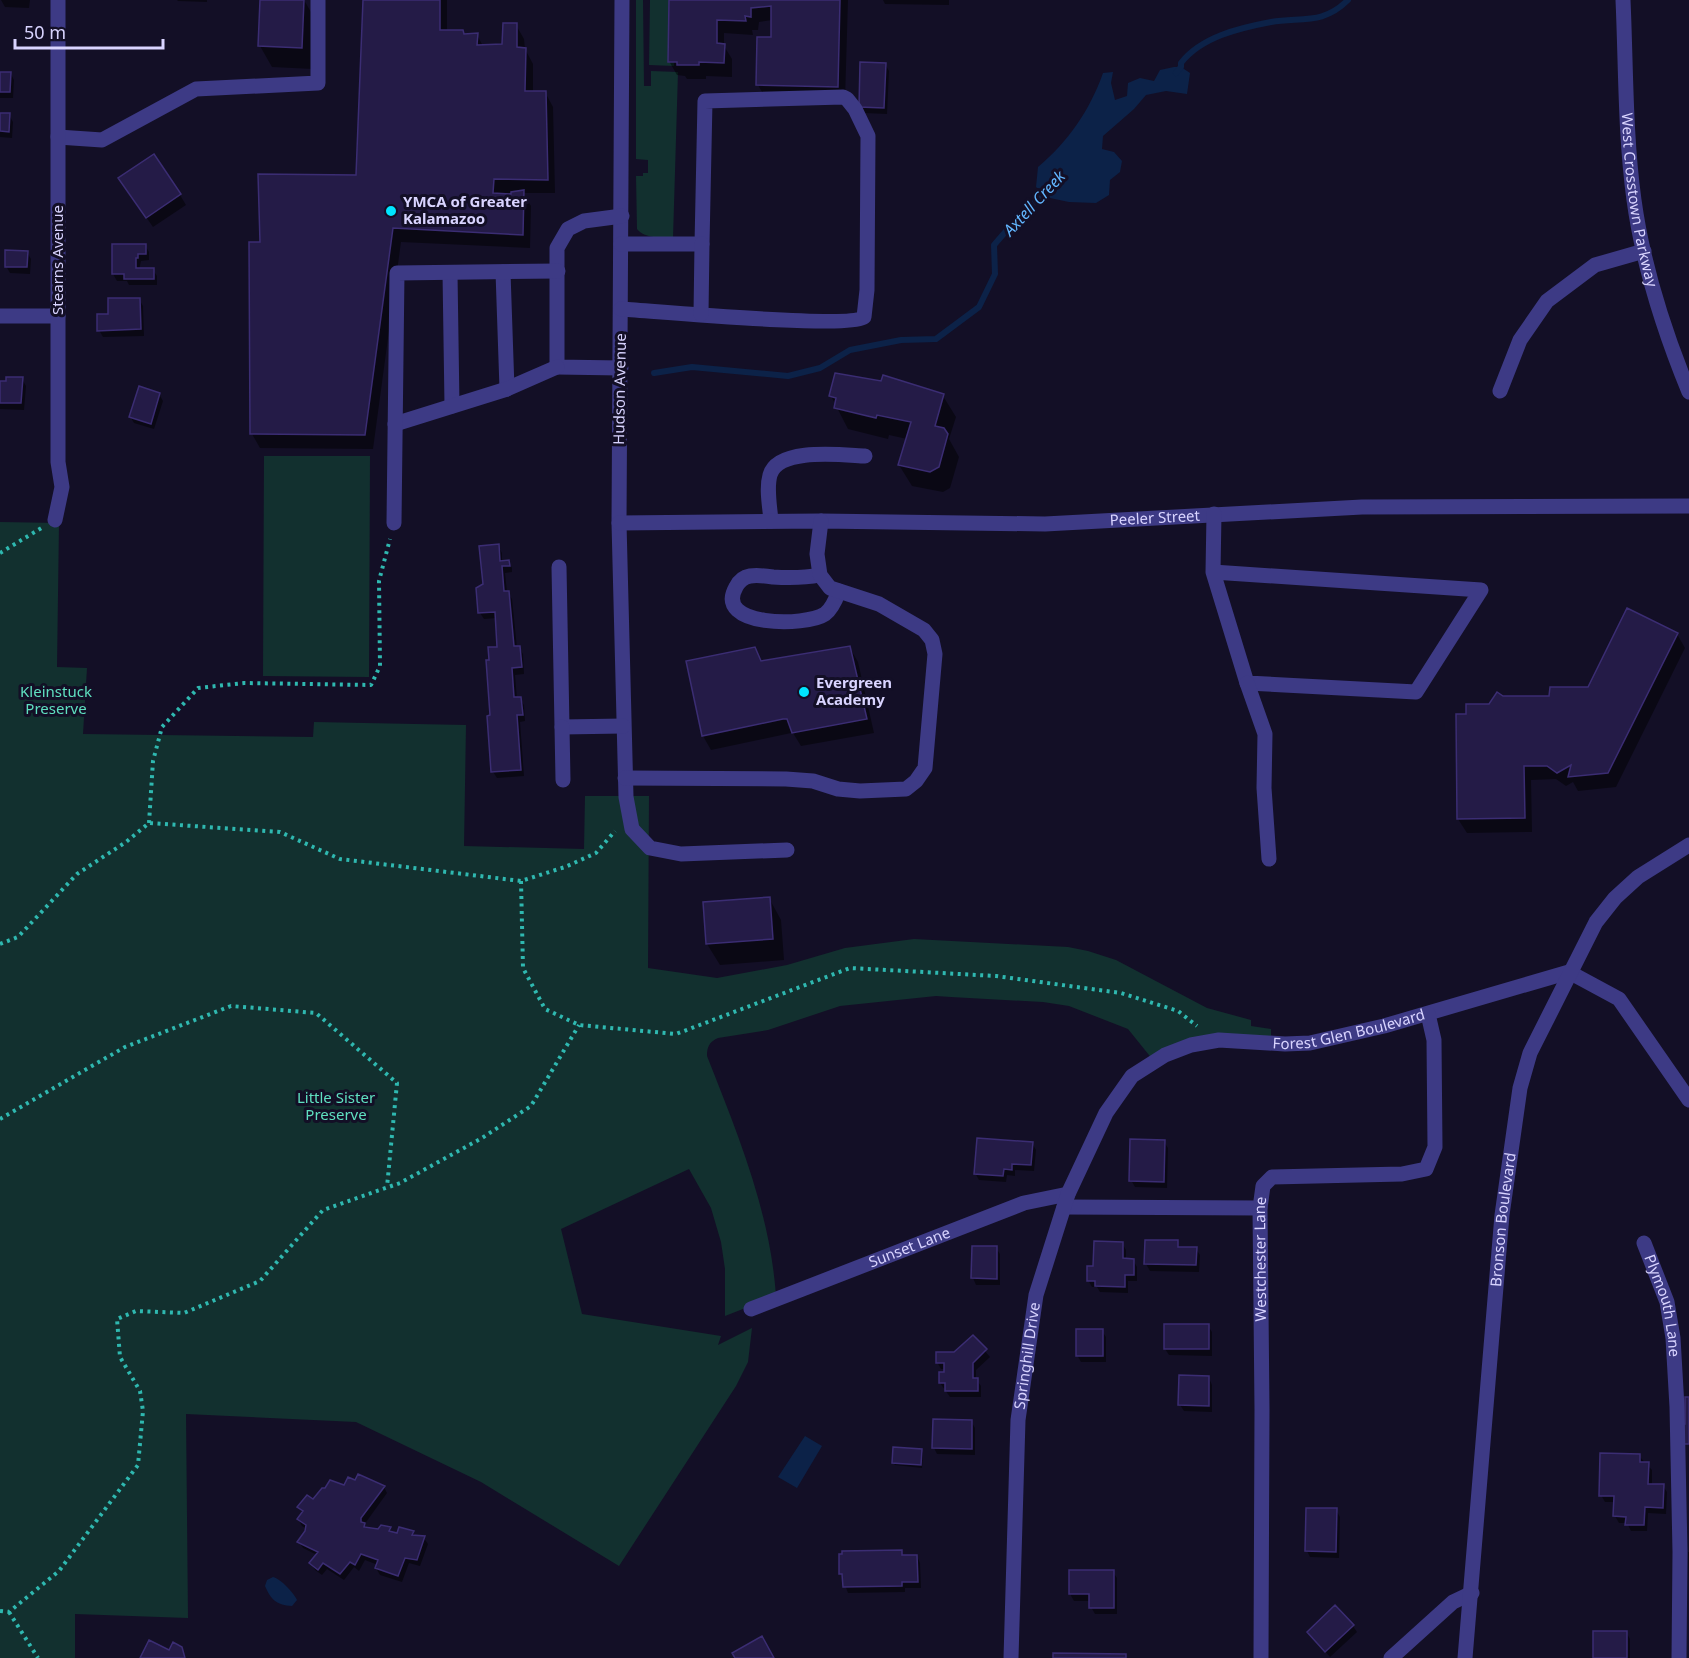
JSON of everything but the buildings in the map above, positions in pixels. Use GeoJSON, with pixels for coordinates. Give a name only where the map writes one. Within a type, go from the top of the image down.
{"type":"FeatureCollection","features":[{"type":"Feature","properties":{"kind":"street","name":"Stearns Avenue"},"geometry":{"type":"LineString","coordinates":[[55,520],[62,488],[58,462],[58,0]]}},
{"type":"Feature","properties":{"kind":"street"},"geometry":{"type":"LineString","coordinates":[[58,137],[102,140],[196,89],[318,83],[318,0]]}},
{"type":"Feature","properties":{"kind":"street","name":"Hudson Avenue"},"geometry":{"type":"LineString","coordinates":[[622,0],[619,523],[624,778],[629,815],[632,829],[639,838],[650,848],[665,852],[681,854],[787,850]]}},
{"type":"Feature","properties":{"kind":"street","name":"West Crosstown Parkway"},"geometry":{"type":"LineString","coordinates":[[1623,0],[1629,147],[1634,201],[1653,290],[1673,354],[1689,392]]}},
{"type":"Feature","properties":{"kind":"street"},"geometry":{"type":"LineString","coordinates":[[621,309],[701,314],[844,321],[860,320],[864,316],[867,290],[868,136],[847,99],[843,97],[705,101],[701,314]]}},
{"type":"Feature","properties":{"kind":"street"},"geometry":{"type":"LineString","coordinates":[[557,367],[557,248],[568,229],[584,221],[622,216]]}},
{"type":"Feature","properties":{"kind":"street"},"geometry":{"type":"LineString","coordinates":[[621,244],[702,244]]}},
{"type":"Feature","properties":{"kind":"street"},"geometry":{"type":"LineString","coordinates":[[1500,391],[1520,340],[1547,301],[1595,264],[1644,251]]}},
{"type":"Feature","properties":{"kind":"street"},"geometry":{"type":"LineString","coordinates":[[503,272],[507,389]]}},
{"type":"Feature","properties":{"kind":"street"},"geometry":{"type":"LineString","coordinates":[[394,523],[397,273],[558,272]]}},
{"type":"Feature","properties":{"kind":"street"},"geometry":{"type":"LineString","coordinates":[[450,273],[452,406]]}},
{"type":"Feature","properties":{"kind":"street"},"geometry":{"type":"LineString","coordinates":[[0,316],[58,316]]}},
{"type":"Feature","properties":{"kind":"street"},"geometry":{"type":"LineString","coordinates":[[395,424],[507,389],[557,367],[621,368]]}},
{"type":"Feature","properties":{"kind":"street"},"geometry":{"type":"LineString","coordinates":[[771,521],[770,474],[779,461],[797,456],[865,456]]}},
{"type":"Feature","properties":{"kind":"street","name":"Peeler Street"},"geometry":{"type":"LineString","coordinates":[[619,523],[821,521],[1045,524],[1362,507],[1689,506]]}},
{"type":"Feature","properties":{"kind":"street"},"geometry":{"type":"LineString","coordinates":[[1214,514],[1213,572],[1265,734],[1263,788],[1269,859]]}},
{"type":"Feature","properties":{"kind":"street"},"geometry":{"type":"LineString","coordinates":[[624,778],[786,779],[813,781],[838,789],[860,791],[906,789],[916,781],[925,768],[935,654],[932,640],[924,630],[879,604],[830,588],[820,575],[817,554],[821,521]]}},
{"type":"Feature","properties":{"kind":"street"},"geometry":{"type":"LineString","coordinates":[[559,567],[563,780]]}},
{"type":"Feature","properties":{"kind":"street"},"geometry":{"type":"LineString","coordinates":[[1213,572],[1481,590],[1416,692],[1247,683]]}},
{"type":"Feature","properties":{"kind":"street"},"geometry":{"type":"LineString","coordinates":[[820,575],[802,578],[751,576],[741,580],[734,589],[732,600],[738,610],[758,620],[812,620],[826,614],[839,591]]}},
{"type":"Feature","properties":{"kind":"street"},"geometry":{"type":"LineString","coordinates":[[562,727],[623,726]]}},
{"type":"Feature","properties":{"kind":"street","name":"Bronson Boulevard"},"geometry":{"type":"LineString","coordinates":[[1465,1658],[1502,1215],[1520,1088],[1530,1053],[1596,922],[1615,898],[1638,877],[1689,845]]}},
{"type":"Feature","properties":{"kind":"street"},"geometry":{"type":"LineString","coordinates":[[1569,972],[1619,999],[1689,1100]]}},
{"type":"Feature","properties":{"kind":"street","name":"Forest Glen Boulevard"},"geometry":{"type":"LineString","coordinates":[[1132,1076],[1165,1055],[1191,1045],[1215,1041],[1310,1043],[1428,1014],[1569,972]]}},
{"type":"Feature","properties":{"kind":"street","name":"Westchester Lane"},"geometry":{"type":"LineString","coordinates":[[1261,1658],[1260,1208],[1263,1186],[1272,1177],[1402,1174],[1426,1169],[1435,1147],[1434,1040],[1428,1014]]}},
{"type":"Feature","properties":{"kind":"street","name":"Springhill Drive"},"geometry":{"type":"LineString","coordinates":[[1011,1658],[1018,1420],[1036,1295],[1066,1200],[1106,1113],[1132,1076]]}},
{"type":"Feature","properties":{"kind":"street","name":"Sunset Lane"},"geometry":{"type":"LineString","coordinates":[[751,1309],[1024,1203],[1066,1200],[1260,1208]]}},
{"type":"Feature","properties":{"kind":"street","name":"Plymouth Lane"},"geometry":{"type":"LineString","coordinates":[[1644,1243],[1667,1302],[1673,1338],[1680,1541],[1679,1658]]}},
{"type":"Feature","properties":{"kind":"street"},"geometry":{"type":"LineString","coordinates":[[1391,1658],[1453,1602],[1472,1593]]}},
{"type":"Feature","properties":{"kind":"path"},"geometry":{"type":"LineString","coordinates":[[0,553],[55,520]]}},
{"type":"Feature","properties":{"kind":"path"},"geometry":{"type":"LineString","coordinates":[[149,823],[153,761],[162,727],[198,688],[244,683],[371,685],[380,666],[380,581],[394,523]]}},
{"type":"Feature","properties":{"kind":"path"},"geometry":{"type":"LineString","coordinates":[[0,944],[18,937],[77,874],[126,842],[149,823],[280,832],[340,860],[521,880],[565,867],[596,853],[629,815]]}},
{"type":"Feature","properties":{"kind":"path"},"geometry":{"type":"LineString","coordinates":[[521,880],[523,968],[545,1009],[579,1025],[676,1034],[850,968],[996,976],[1121,993],[1178,1011],[1215,1041]]}},
{"type":"Feature","properties":{"kind":"path"},"geometry":{"type":"LineString","coordinates":[[0,1119],[125,1047],[231,1006],[316,1013],[397,1083],[387,1187]]}},
{"type":"Feature","properties":{"kind":"path"},"geometry":{"type":"LineString","coordinates":[[0,1611],[9,1612],[59,1571],[138,1465],[142,1411],[140,1391],[120,1357],[117,1319],[136,1311],[184,1312],[260,1281],[323,1210],[400,1183],[482,1138],[531,1106],[579,1025]]}},
{"type":"Feature","properties":{"kind":"path"},"geometry":{"type":"LineString","coordinates":[[9,1612],[38,1658]]}},
{"type":"Feature","properties":{"kind":"green space"},"geometry":{"type":"Polygon","coordinates":[[[636,0],[643,0],[644,86],[651,86],[651,71],[678,72],[673,238],[649,236],[637,229],[636,176],[648,173],[648,160],[636,159],[636,0]]]}},
{"type":"Feature","properties":{"kind":"green space"},"geometry":{"type":"Polygon","coordinates":[[[650,0],[669,0],[668,61],[674,62],[674,66],[649,65],[650,0]]]}},
{"type":"Feature","properties":{"kind":"green space"},"geometry":{"type":"Polygon","coordinates":[[[264,456],[370,456],[369,677],[263,676],[264,456]]]}},
{"type":"Feature","properties":{"kind":"green space","name":"Little Sister Preserve"},"geometry":{"type":"Polygon","coordinates":[[[0,522],[59,523],[57,667],[87,668],[83,734],[313,737],[314,722],[466,725],[464,846],[584,849],[585,796],[649,796],[648,968],[717,978],[787,965],[845,948],[914,939],[1068,947],[1116,960],[1207,1008],[1251,1020],[1251,1026],[1271,1029],[1271,1042],[1220,1038],[1153,1060],[1128,1029],[1069,1006],[1043,1002],[936,996],[840,1006],[768,1030],[718,1038],[709,1045],[707,1056],[741,1144],[760,1204],[773,1265],[776,1296],[725,1316],[725,1269],[721,1242],[711,1208],[689,1169],[561,1229],[582,1314],[721,1336],[718,1345],[752,1328],[748,1362],[736,1386],[619,1566],[481,1482],[356,1422],[186,1414],[188,1618],[75,1614],[75,1658],[0,1658],[0,522]]]}},
{"type":"Feature","properties":{"kind":"water"},"geometry":{"type":"Polygon","coordinates":[[[1181,67],[1190,73],[1187,94],[1166,91],[1146,95],[1134,109],[1103,136],[1102,149],[1114,152],[1122,161],[1120,172],[1110,180],[1109,195],[1096,203],[1069,202],[1050,198],[1036,187],[1038,167],[1059,147],[1077,124],[1092,100],[1103,73],[1113,72],[1111,83],[1115,100],[1127,96],[1128,83],[1140,78],[1154,81],[1160,70],[1181,67]]]}},
{"type":"Feature","properties":{"kind":"water"},"geometry":{"type":"Polygon","coordinates":[[[805,1436],[822,1446],[797,1488],[778,1477],[805,1436]]]}},
{"type":"Feature","properties":{"kind":"water"},"geometry":{"type":"Polygon","coordinates":[[[273,1577],[283,1583],[297,1600],[292,1606],[278,1603],[270,1595],[265,1586],[267,1580],[273,1577]]]}},
{"type":"Feature","properties":{"kind":"waterway","name":"Axtell Creek"},"geometry":{"type":"LineString","coordinates":[[1176,73],[1189,54],[1210,40],[1246,27],[1321,17],[1339,8],[1348,0]]}},
{"type":"Feature","properties":{"kind":"waterway","name":"Axtell Creek"},"geometry":{"type":"LineString","coordinates":[[654,373],[692,367],[788,376],[820,368],[850,350],[901,340],[936,339],[979,307],[995,274],[994,245],[1020,215],[1050,189]]}},
{"type":"Feature","properties":{"kind":"place","name":"YMCA of Greater Kalamazoo"},"geometry":{"type":"Point","coordinates":[391,211]}},
{"type":"Feature","properties":{"kind":"place","name":"Evergreen Academy"},"geometry":{"type":"Point","coordinates":[804,692]}},
{"type":"Feature","properties":{"kind":"park label","name":"Kleinstuck Preserve"},"geometry":{"type":"Point","coordinates":[56,700]}}]}
